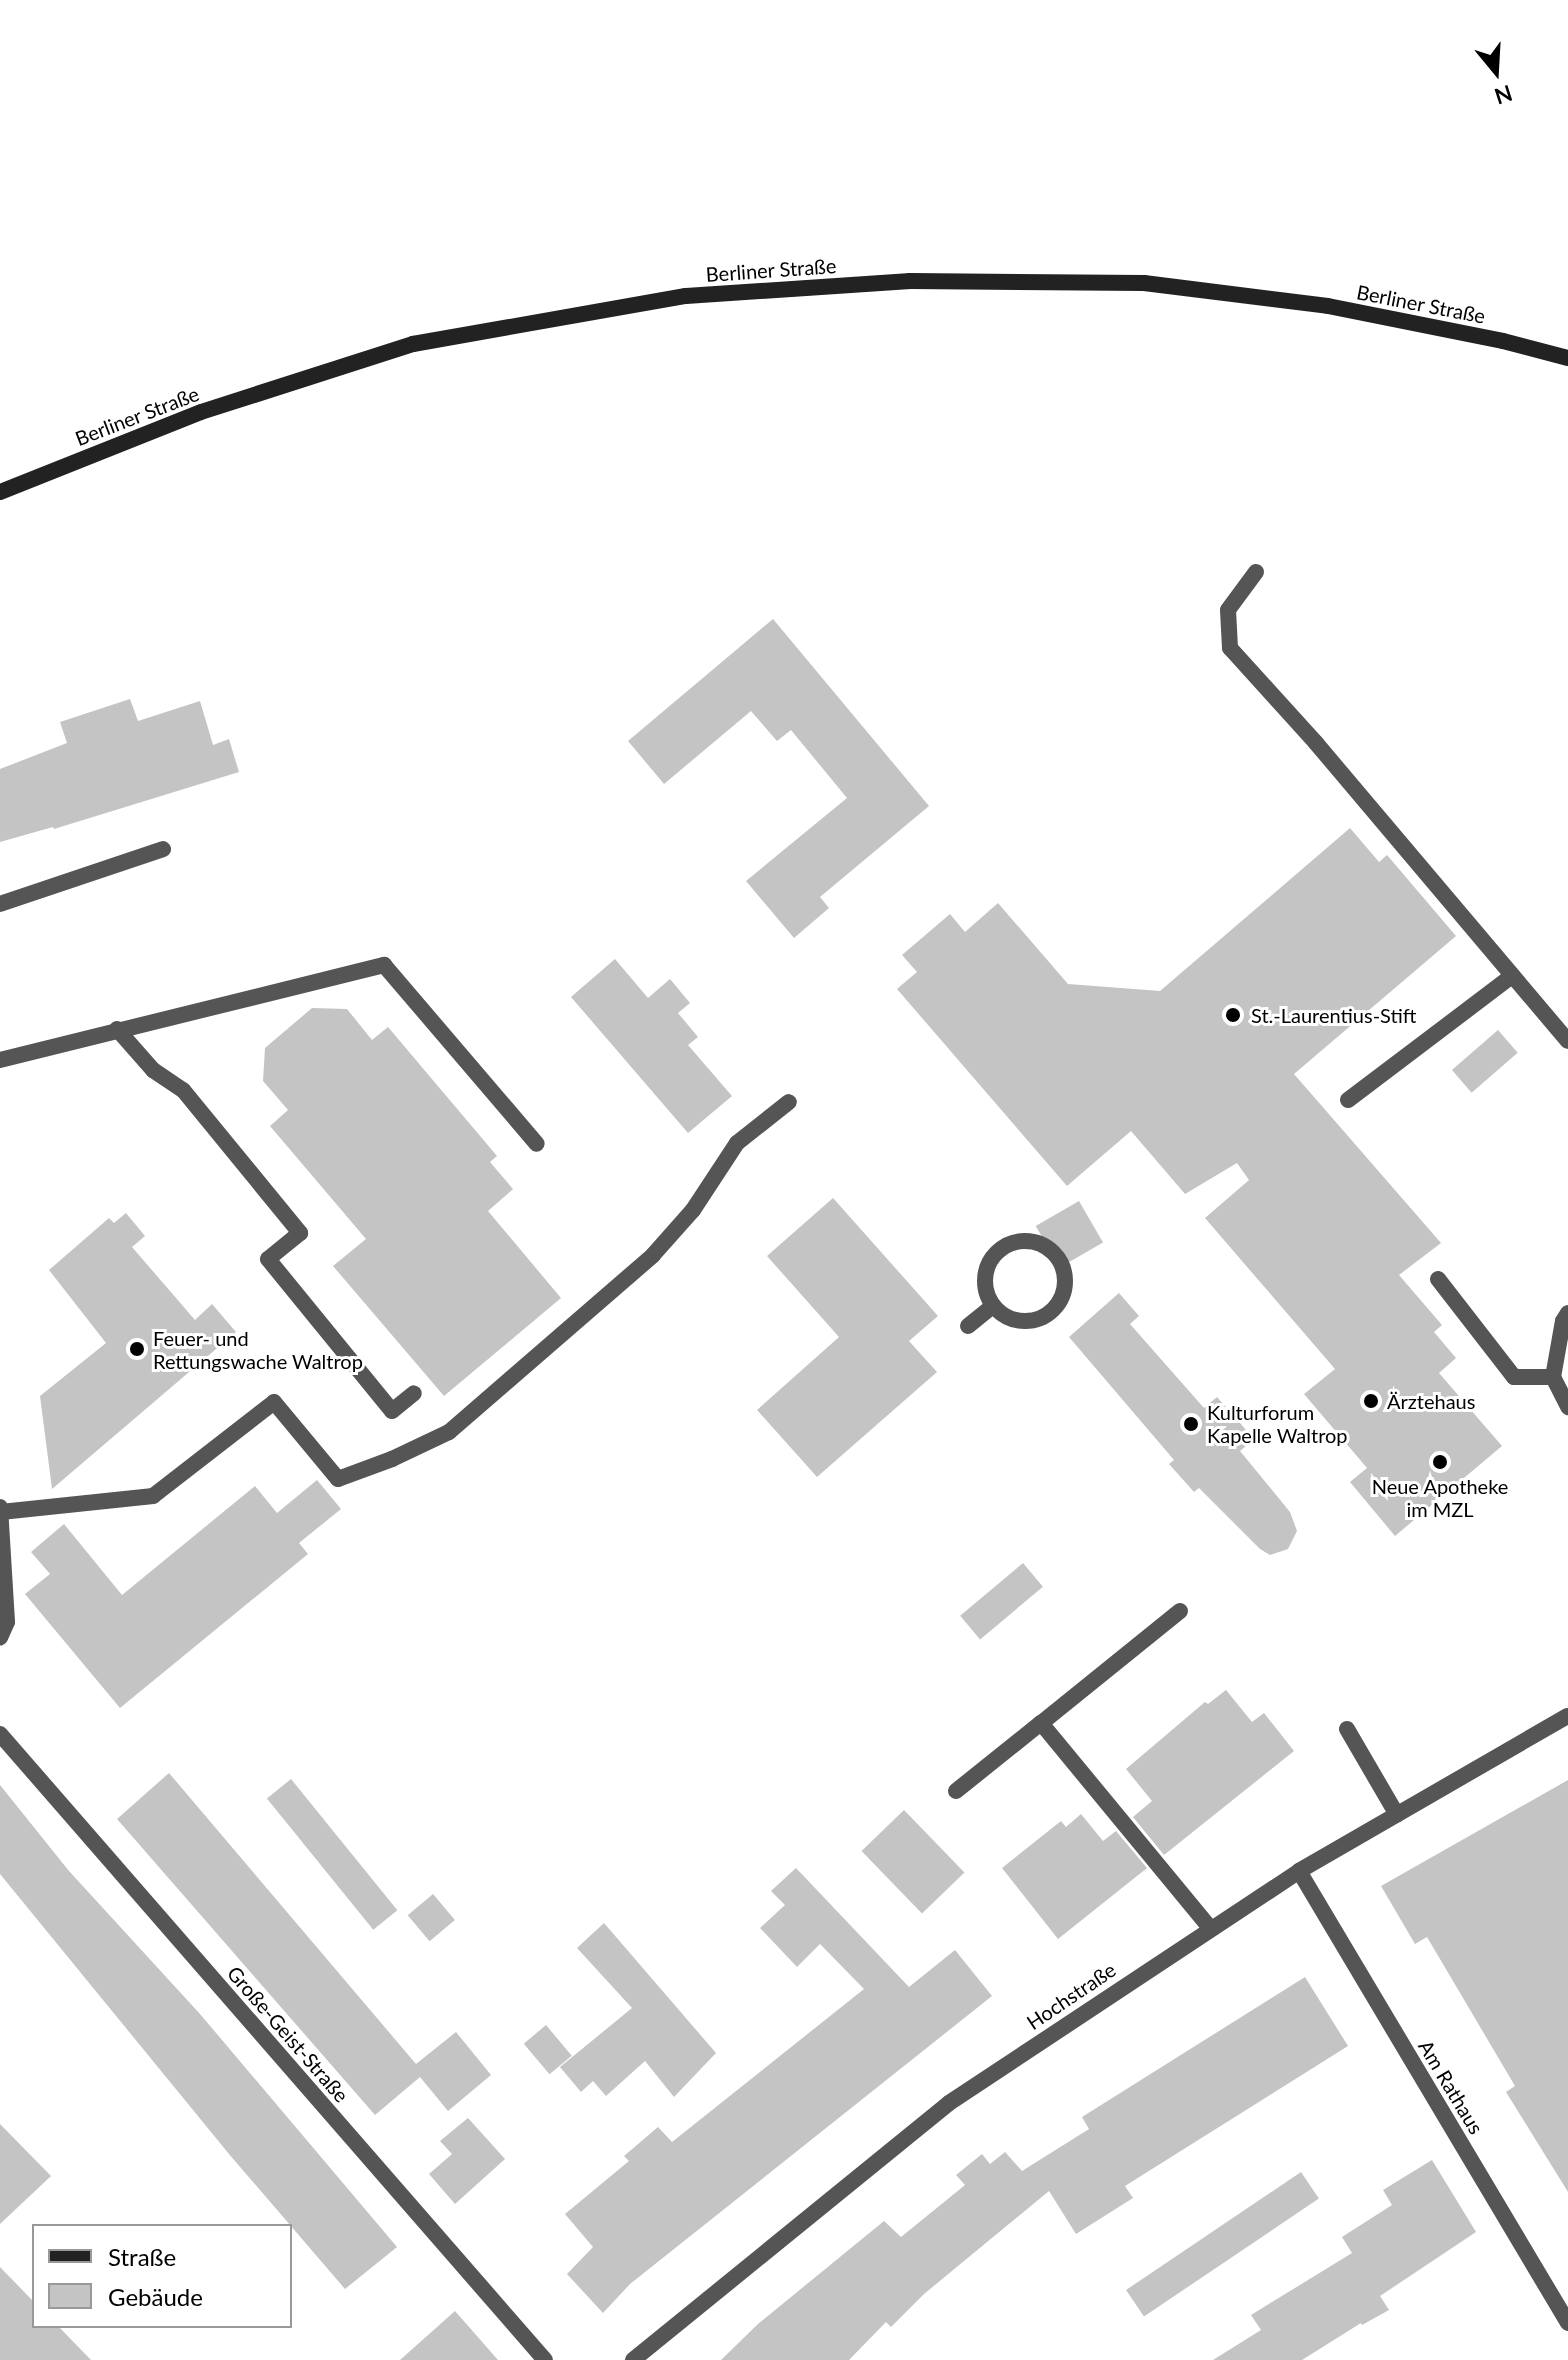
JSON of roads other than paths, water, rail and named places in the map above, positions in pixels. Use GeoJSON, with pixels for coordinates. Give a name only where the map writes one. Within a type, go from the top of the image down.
{"type":"FeatureCollection","features":[{"type":"Feature","properties":{"kind":"main road","name":"Berliner Straße"},"geometry":{"type":"LineString","coordinates":[[0,492],[201,412],[413,344],[686,296],[910,281],[1144,283],[1328,306],[1503,341],[1568,358]]}},
{"type":"Feature","properties":{"kind":"street"},"geometry":{"type":"LineString","coordinates":[[1256,572],[1228,610],[1230,648],[1316,743],[1568,1041]]}},
{"type":"Feature","properties":{"kind":"street"},"geometry":{"type":"LineString","coordinates":[[0,904],[163,849]]}},
{"type":"Feature","properties":{"kind":"street"},"geometry":{"type":"LineString","coordinates":[[0,1060],[384,965],[537,1144]]}},
{"type":"Feature","properties":{"kind":"street"},"geometry":{"type":"LineString","coordinates":[[1348,1100],[1512,976]]}},
{"type":"Feature","properties":{"kind":"street"},"geometry":{"type":"LineString","coordinates":[[117,1029],[153,1070],[183,1090],[300,1233],[268,1259],[382,1399],[392,1411],[414,1393]]}},
{"type":"Feature","properties":{"kind":"street"},"geometry":{"type":"LineString","coordinates":[[0,1638],[7,1622],[0,1509],[153,1496],[274,1402],[338,1479],[449,1432],[653,1255],[693,1210],[737,1143],[789,1102]]}},
{"type":"Feature","properties":{"kind":"street"},"geometry":{"type":"LineString","coordinates":[[1029,1240],[1057,1255],[1064,1269],[1066,1285],[1061,1300],[1051,1312],[1037,1320],[1021,1321],[1005,1316],[993,1306],[986,1292],[984,1276],[989,1261],[999,1249],[1029,1240]]}},
{"type":"Feature","properties":{"kind":"street"},"geometry":{"type":"LineString","coordinates":[[1438,1279],[1514,1377],[1553,1377]]}},
{"type":"Feature","properties":{"kind":"street"},"geometry":{"type":"LineString","coordinates":[[968,1326],[993,1306]]}},
{"type":"Feature","properties":{"kind":"street"},"geometry":{"type":"LineString","coordinates":[[1568,1313],[1563,1321],[1553,1377],[1568,1407]]}},
{"type":"Feature","properties":{"kind":"street"},"geometry":{"type":"LineString","coordinates":[[956,1791],[1180,1611]]}},
{"type":"Feature","properties":{"kind":"street","name":"Hochstraße"},"geometry":{"type":"LineString","coordinates":[[633,2360],[949,2103],[1209,1927],[1299,1871],[1568,1716]]}},
{"type":"Feature","properties":{"kind":"street"},"geometry":{"type":"LineString","coordinates":[[1041,1723],[1209,1927]]}},
{"type":"Feature","properties":{"kind":"street"},"geometry":{"type":"LineString","coordinates":[[1347,1729],[1397,1815]]}},
{"type":"Feature","properties":{"kind":"street","name":"Große-Geist-Straße"},"geometry":{"type":"LineString","coordinates":[[0,1734],[545,2360]]}},
{"type":"Feature","properties":{"kind":"street","name":"Am Rathaus"},"geometry":{"type":"LineString","coordinates":[[1299,1871],[1568,2323]]}},
{"type":"Feature","properties":{"kind":"place","name":"St.-Laurentius-Stift"},"geometry":{"type":"Point","coordinates":[1233,1015]}},
{"type":"Feature","properties":{"kind":"place","name":"Feuer- und Rettungswache Waltrop"},"geometry":{"type":"Point","coordinates":[137,1349]}},
{"type":"Feature","properties":{"kind":"place","name":"Ärztehaus"},"geometry":{"type":"Point","coordinates":[1371,1401]}},
{"type":"Feature","properties":{"kind":"place","name":"Kulturforum Kapelle Waltrop"},"geometry":{"type":"Point","coordinates":[1191,1424]}},
{"type":"Feature","properties":{"kind":"place","name":"Neue Apotheke im MZL"},"geometry":{"type":"Point","coordinates":[1440,1462]}}]}
